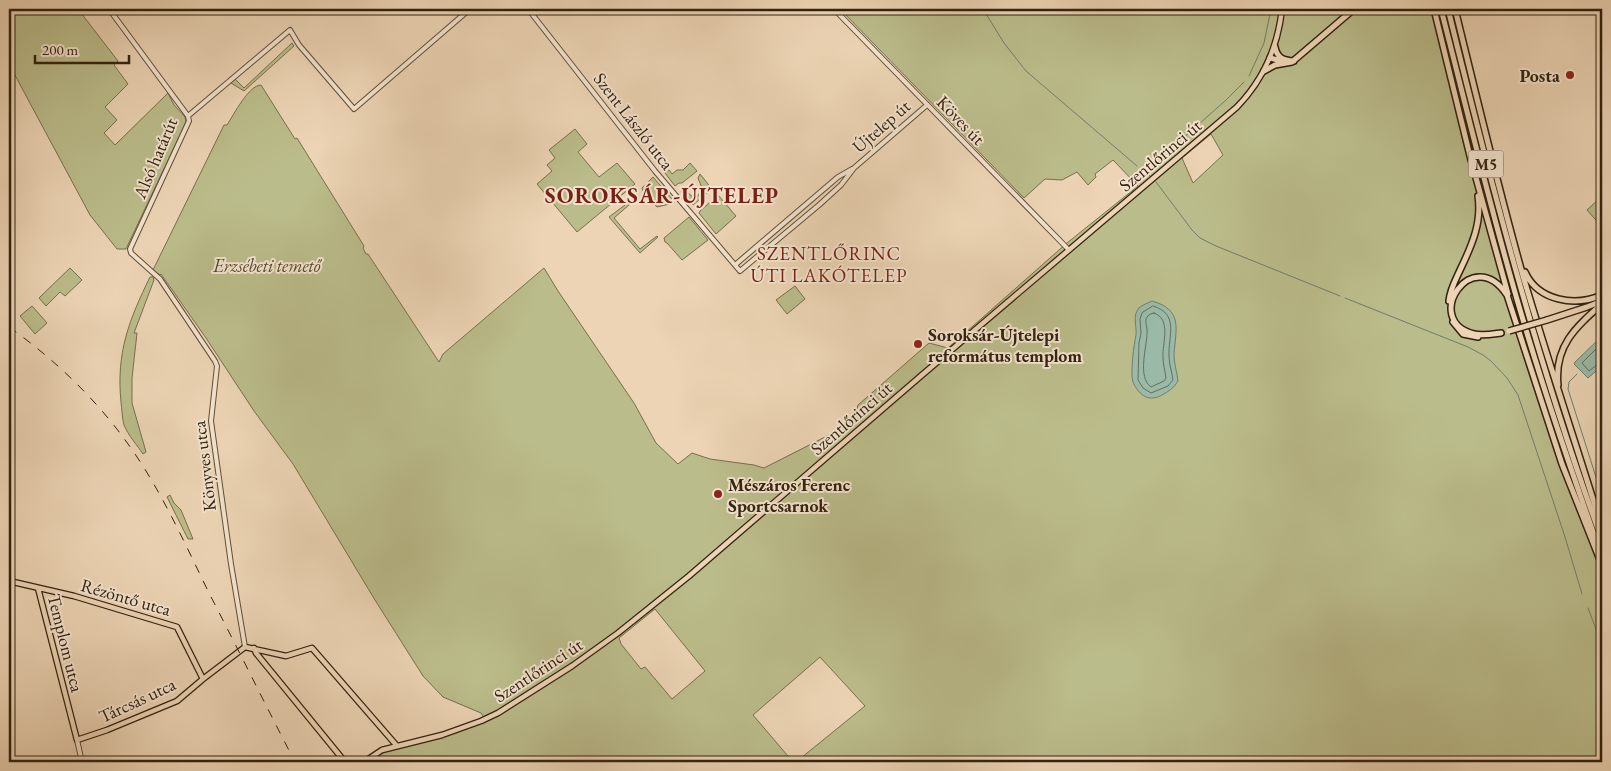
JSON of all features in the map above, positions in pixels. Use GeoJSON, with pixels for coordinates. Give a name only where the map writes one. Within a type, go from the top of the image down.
{"type":"FeatureCollection","features":[{"type":"Feature","properties":{"kind":"highway"},"geometry":{"type":"LineString","coordinates":[[1264,71],[1278,64],[1288,64],[1294,61],[1354,9]]}},
{"type":"Feature","properties":{"kind":"highway","name":"M5"},"geometry":{"type":"LineString","coordinates":[[1434,9],[1470,156],[1511,304],[1562,464],[1602,564]]}},
{"type":"Feature","properties":{"kind":"highway","name":"M5"},"geometry":{"type":"LineString","coordinates":[[1441,9],[1482,174],[1521,312],[1566,454],[1602,557]]}},
{"type":"Feature","properties":{"kind":"highway","name":"M5"},"geometry":{"type":"LineString","coordinates":[[1448,9],[1488,172],[1528,317],[1602,540]]}},
{"type":"Feature","properties":{"kind":"highway","name":"M5"},"geometry":{"type":"LineString","coordinates":[[1455,9],[1518,257],[1602,528]]}},
{"type":"Feature","properties":{"kind":"highway"},"geometry":{"type":"LineString","coordinates":[[1275,47],[1280,58],[1294,61]]}},
{"type":"Feature","properties":{"kind":"highway"},"geometry":{"type":"LineString","coordinates":[[1270,58],[1283,62],[1294,61]]}},
{"type":"Feature","properties":{"kind":"highway"},"geometry":{"type":"LineString","coordinates":[[1270,58],[1278,64]]}},
{"type":"Feature","properties":{"kind":"highway"},"geometry":{"type":"LineString","coordinates":[[1470,156],[1479,202],[1478,226],[1450,292],[1449,312],[1457,328],[1466,335],[1481,338],[1547,320],[1602,302]]}},
{"type":"Feature","properties":{"kind":"highway"},"geometry":{"type":"LineString","coordinates":[[1518,257],[1527,276],[1540,290],[1552,297],[1573,302],[1602,296]]}},
{"type":"Feature","properties":{"kind":"highway"},"geometry":{"type":"LineString","coordinates":[[1501,333],[1477,334],[1462,328],[1453,316],[1452,298],[1458,287],[1465,282],[1475,278],[1484,278],[1492,280],[1501,286],[1511,304]]}},
{"type":"Feature","properties":{"kind":"highway"},"geometry":{"type":"LineString","coordinates":[[1572,312],[1602,296]]}},
{"type":"Feature","properties":{"kind":"highway"},"geometry":{"type":"LineString","coordinates":[[1564,408],[1558,378],[1561,354],[1574,330],[1602,302]]}},
{"type":"Feature","properties":{"kind":"main road","name":"Szentlőrinci út"},"geometry":{"type":"LineString","coordinates":[[364,762],[382,750],[442,735],[498,713],[572,666],[618,633],[689,576],[1232,112],[1248,96],[1264,71],[1275,47],[1282,9]]}},
{"type":"Feature","properties":{"kind":"main road","name":"Rézöntő utca"},"geometry":{"type":"LineString","coordinates":[[9,581],[74,596],[177,627],[202,679]]}},
{"type":"Feature","properties":{"kind":"main road","name":"Templom utca"},"geometry":{"type":"LineString","coordinates":[[38,588],[76,740]]}},
{"type":"Feature","properties":{"kind":"main road"},"geometry":{"type":"LineString","coordinates":[[245,648],[254,648],[286,656],[314,648],[397,746]]}},
{"type":"Feature","properties":{"kind":"main road","name":"Tárcsás utca"},"geometry":{"type":"LineString","coordinates":[[76,740],[108,730],[177,701],[202,679],[245,648]]}},
{"type":"Feature","properties":{"kind":"main road"},"geometry":{"type":"LineString","coordinates":[[254,648],[256,654],[345,762]]}},
{"type":"Feature","properties":{"kind":"street"},"geometry":{"type":"LineString","coordinates":[[109,9],[188,116]]}},
{"type":"Feature","properties":{"kind":"street","name":"Alsó határút"},"geometry":{"type":"LineString","coordinates":[[130,251],[189,121],[188,116],[290,30],[354,109],[470,9]]}},
{"type":"Feature","properties":{"kind":"street","name":"Szent László utca"},"geometry":{"type":"LineString","coordinates":[[528,9],[655,171],[740,271]]}},
{"type":"Feature","properties":{"kind":"street","name":"Köves út"},"geometry":{"type":"LineString","coordinates":[[834,9],[1069,250]]}},
{"type":"Feature","properties":{"kind":"street","name":"Újtelep út"},"geometry":{"type":"LineString","coordinates":[[740,271],[819,205],[840,185],[854,168],[927,105]]}},
{"type":"Feature","properties":{"kind":"street","name":"Újtelep út"},"geometry":{"type":"LineString","coordinates":[[735,265],[838,177],[854,168]]}},
{"type":"Feature","properties":{"kind":"street","name":"Könyves utca"},"geometry":{"type":"LineString","coordinates":[[130,251],[158,276],[215,361],[217,370],[210,416],[211,429],[245,648]]}},
{"type":"Feature","properties":{"kind":"street","name":"Templom utca"},"geometry":{"type":"LineString","coordinates":[[76,740],[82,762]]}},
{"type":"Feature","properties":{"kind":"green space"},"geometry":{"type":"Polygon","coordinates":[[[9,9],[78,9],[118,61],[114,65],[128,84],[105,107],[117,120],[104,133],[115,145],[168,93],[174,105],[185,117],[186,122],[126,249],[117,249],[90,215],[9,64],[9,9]]]}},
{"type":"Feature","properties":{"kind":"green space","name":"Erzsébeti temető"},"geometry":{"type":"Polygon","coordinates":[[[840,9],[1432,9],[1471,171],[1522,352],[1562,472],[1602,571],[1602,762],[796,762],[865,706],[820,657],[753,715],[793,762],[369,762],[383,751],[486,721],[481,713],[443,697],[423,676],[293,464],[254,411],[161,274],[153,270],[224,125],[227,125],[247,95],[256,86],[261,85],[295,139],[297,138],[364,246],[366,254],[368,254],[439,362],[443,354],[544,268],[634,403],[656,443],[678,464],[692,453],[710,459],[764,468],[831,434],[855,416],[858,405],[929,343],[948,348],[1067,243],[1138,186],[1113,160],[1095,174],[1096,177],[1088,185],[1077,172],[1062,180],[1045,179],[1024,198],[840,9]],[[1211,134],[1182,158],[1193,183],[1223,155],[1211,134]],[[655,609],[619,638],[621,644],[641,669],[645,667],[672,699],[705,671],[655,609]]]}},
{"type":"Feature","properties":{"kind":"green space"},"geometry":{"type":"Polygon","coordinates":[[[292,43],[294,46],[244,91],[231,83],[235,79],[244,88],[292,43]]]}},
{"type":"Feature","properties":{"kind":"green space"},"geometry":{"type":"Polygon","coordinates":[[[575,129],[587,144],[578,152],[599,177],[617,163],[635,184],[577,232],[537,184],[552,171],[547,165],[555,158],[549,150],[575,129]]]}},
{"type":"Feature","properties":{"kind":"green space"},"geometry":{"type":"Polygon","coordinates":[[[690,163],[697,171],[675,186],[665,173],[669,170],[672,174],[677,170],[683,170],[690,163]]]}},
{"type":"Feature","properties":{"kind":"green space"},"geometry":{"type":"Polygon","coordinates":[[[700,174],[712,189],[693,205],[681,191],[683,189],[693,197],[698,196],[702,188],[698,178],[700,174]]]}},
{"type":"Feature","properties":{"kind":"green space"},"geometry":{"type":"Polygon","coordinates":[[[653,177],[674,203],[657,207],[643,191],[642,188],[653,177]]]}},
{"type":"Feature","properties":{"kind":"green space"},"geometry":{"type":"Polygon","coordinates":[[[718,195],[736,216],[716,234],[699,213],[718,195]]]}},
{"type":"Feature","properties":{"kind":"green space"},"geometry":{"type":"Polygon","coordinates":[[[1602,196],[1602,227],[1587,210],[1602,196]]]}},
{"type":"Feature","properties":{"kind":"green space"},"geometry":{"type":"Polygon","coordinates":[[[626,201],[630,202],[629,205],[614,218],[640,249],[658,237],[640,253],[609,217],[625,205],[626,201]]]}},
{"type":"Feature","properties":{"kind":"green space"},"geometry":{"type":"Polygon","coordinates":[[[689,217],[708,240],[682,260],[665,242],[664,238],[689,217]]]}},
{"type":"Feature","properties":{"kind":"green space"},"geometry":{"type":"Polygon","coordinates":[[[70,268],[82,280],[65,296],[60,292],[46,306],[39,298],[70,268]]]}},
{"type":"Feature","properties":{"kind":"green space"},"geometry":{"type":"Polygon","coordinates":[[[150,277],[153,277],[154,280],[134,333],[137,333],[132,378],[132,403],[146,452],[143,454],[124,425],[120,368],[122,352],[130,323],[150,277]]]}},
{"type":"Feature","properties":{"kind":"green space"},"geometry":{"type":"Polygon","coordinates":[[[795,286],[805,299],[787,314],[776,300],[795,286]]]}},
{"type":"Feature","properties":{"kind":"green space"},"geometry":{"type":"Polygon","coordinates":[[[32,306],[47,323],[35,334],[20,316],[32,306]]]}},
{"type":"Feature","properties":{"kind":"green space"},"geometry":{"type":"Polygon","coordinates":[[[170,495],[174,503],[181,510],[193,539],[188,539],[167,497],[170,495]]]}},
{"type":"Feature","properties":{"kind":"water"},"geometry":{"type":"Polygon","coordinates":[[[1152,301],[1169,309],[1173,315],[1176,328],[1174,357],[1178,381],[1175,386],[1156,398],[1144,396],[1138,390],[1133,382],[1132,372],[1136,314],[1140,307],[1152,301]]]}},
{"type":"Feature","properties":{"kind":"water"},"geometry":{"type":"Polygon","coordinates":[[[1602,336],[1602,366],[1588,378],[1574,364],[1602,336]]]}},
{"type":"Feature","properties":{"kind":"waterway"},"geometry":{"type":"LineString","coordinates":[[983,9],[1004,43],[1026,71],[1137,166]]}},
{"type":"Feature","properties":{"kind":"waterway"},"geometry":{"type":"LineString","coordinates":[[1249,76],[1264,43],[1271,9]]}},
{"type":"Feature","properties":{"kind":"waterway"},"geometry":{"type":"LineString","coordinates":[[1150,176],[1147,174],[1148,169],[1244,82]]}},
{"type":"Feature","properties":{"kind":"waterway"},"geometry":{"type":"LineString","coordinates":[[1156,182],[1200,238],[1340,296]]}},
{"type":"Feature","properties":{"kind":"waterway"},"geometry":{"type":"LineString","coordinates":[[1345,298],[1468,347],[1491,361],[1507,378],[1518,395],[1582,594]]}},
{"type":"Feature","properties":{"kind":"waterway"},"geometry":{"type":"LineString","coordinates":[[1577,374],[1569,382],[1568,389],[1602,496]]}},
{"type":"Feature","properties":{"kind":"waterway"},"geometry":{"type":"LineString","coordinates":[[1588,608],[1602,645]]}},
{"type":"Feature","properties":{"kind":"tram line"},"geometry":{"type":"LineString","coordinates":[[9,733],[14,762]]}},
{"type":"Feature","properties":{"kind":"railway"},"geometry":{"type":"LineString","coordinates":[[9,327],[49,358],[85,392],[118,430],[146,471],[171,516],[295,762]]}},
{"type":"Feature","properties":{"kind":"place","name":"Posta"},"geometry":{"type":"Point","coordinates":[1570,75]}},
{"type":"Feature","properties":{"kind":"place","name":"Soroksár-Újtelepi református templom"},"geometry":{"type":"Point","coordinates":[918,344]}},
{"type":"Feature","properties":{"kind":"place","name":"Mészáros Ferenc Sportcsarnok"},"geometry":{"type":"Point","coordinates":[718,494]}},
{"type":"Feature","properties":{"kind":"district","name":"SOROKSÁR-ÚJTELEP"},"geometry":{"type":"Point","coordinates":[662,195]}},
{"type":"Feature","properties":{"kind":"district","name":"SZENTLŐRINC ÚTI LAKÓTELEP"},"geometry":{"type":"Point","coordinates":[829,264]}}]}
